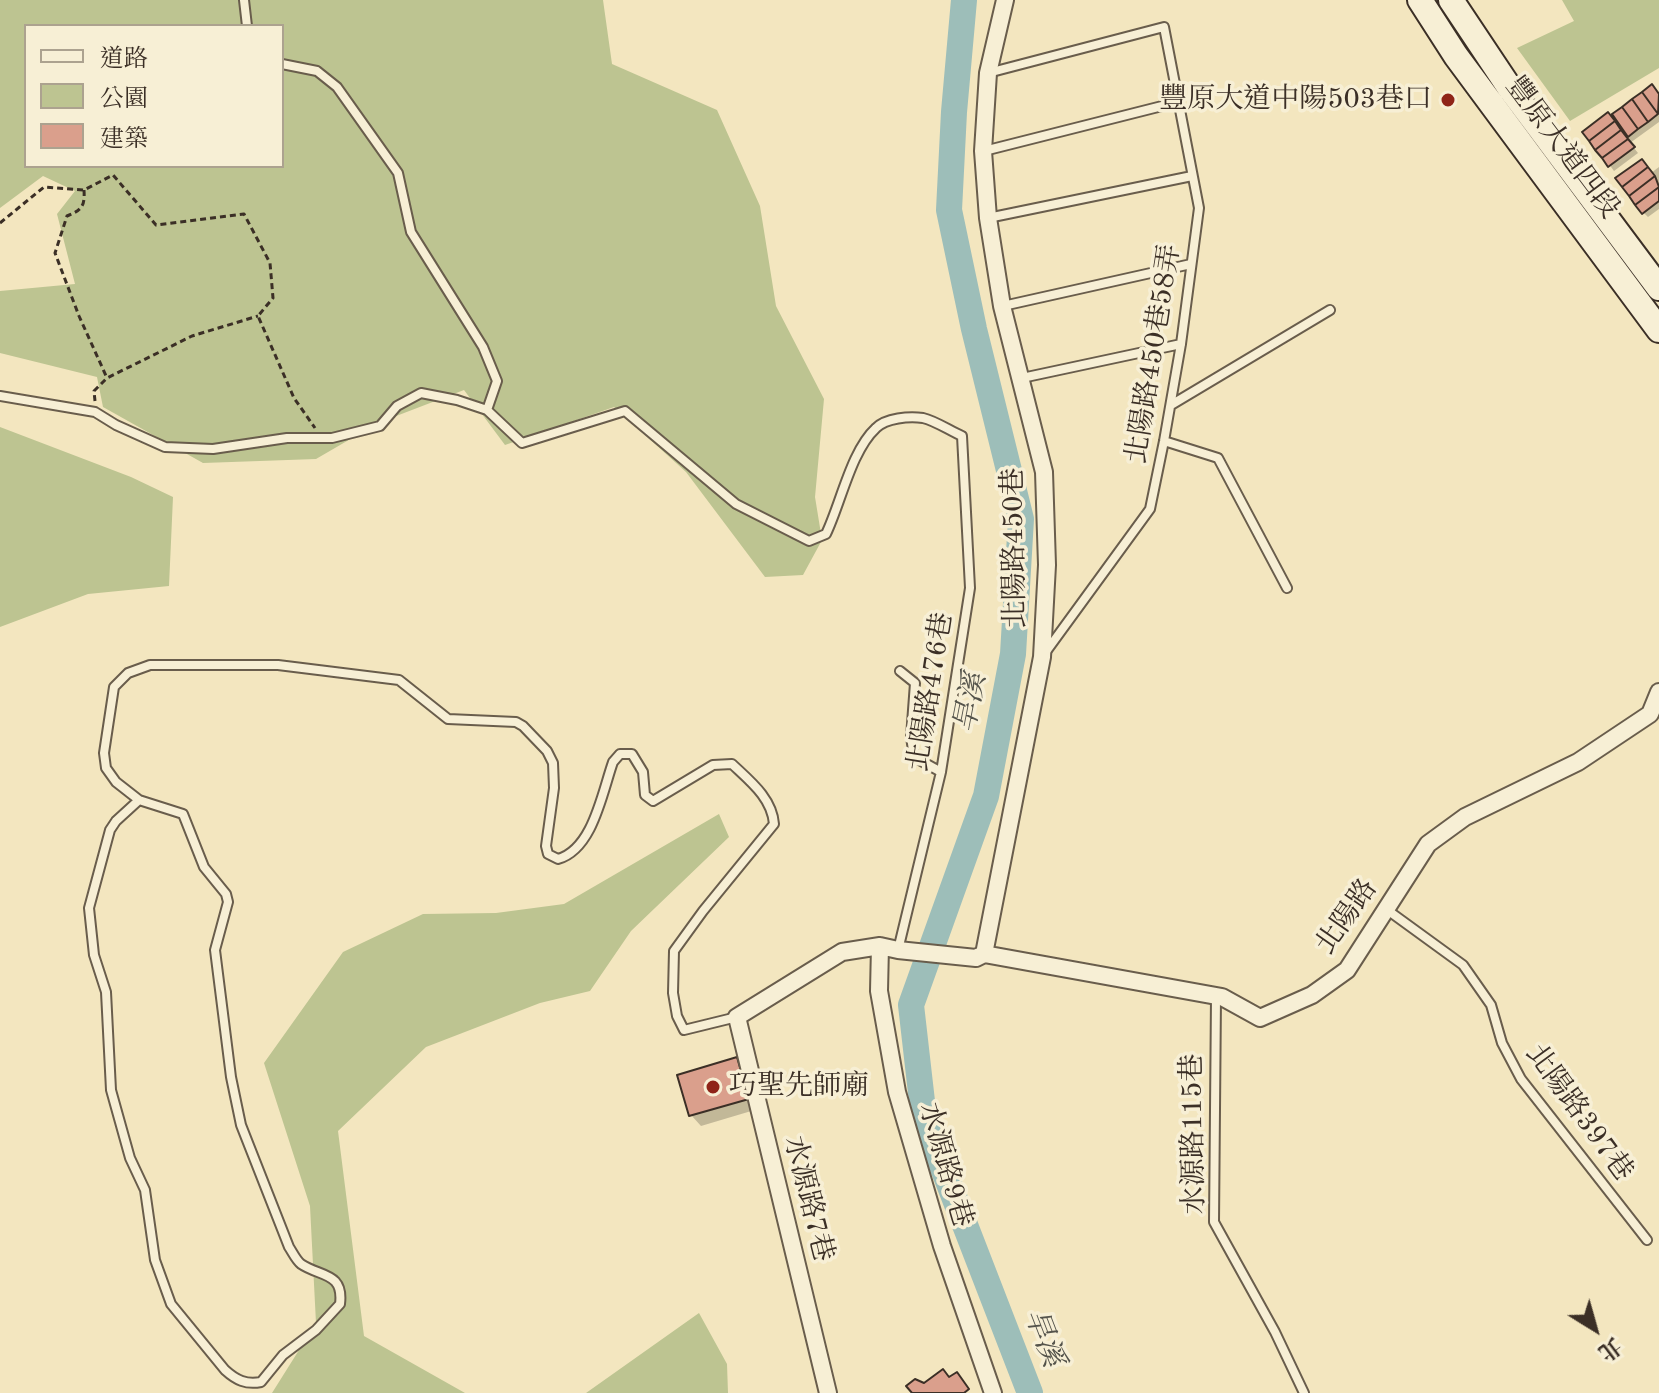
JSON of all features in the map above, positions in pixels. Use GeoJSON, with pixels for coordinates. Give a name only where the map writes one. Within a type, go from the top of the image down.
{"type":"FeatureCollection","features":[{"type":"Feature","properties":{"kind":"street","name":"北陽路450巷"},"geometry":{"type":"LineString","coordinates":[[980,956],[1042,657],[1047,565],[1044,472],[1002,306],[988,218],[983,151],[988,73],[1005,0]]}},
{"type":"Feature","properties":{"kind":"street","name":"豐原大道四段"},"geometry":{"type":"LineString","coordinates":[[1420,0],[1456,56],[1659,330]]}},
{"type":"Feature","properties":{"kind":"street","name":"豐原大道四段"},"geometry":{"type":"LineString","coordinates":[[1451,0],[1509,87],[1659,288]]}},
{"type":"Feature","properties":{"kind":"street","name":"北陽路"},"geometry":{"type":"LineString","coordinates":[[898,950],[980,956],[1222,997],[1260,1018],[1312,995],[1347,970],[1428,844],[1465,817],[1578,762],[1650,714],[1659,692]]}},
{"type":"Feature","properties":{"kind":"street"},"geometry":{"type":"LineString","coordinates":[[737,1017],[842,952],[880,946],[898,950]]}},
{"type":"Feature","properties":{"kind":"street","name":"水源路9巷"},"geometry":{"type":"LineString","coordinates":[[880,946],[879,991],[897,1092],[942,1246],[993,1393]]}},
{"type":"Feature","properties":{"kind":"street","name":"水源路7巷"},"geometry":{"type":"LineString","coordinates":[[737,1017],[828,1393]]}},
{"type":"Feature","properties":{"kind":"lane"},"geometry":{"type":"LineString","coordinates":[[244,0],[247,24]]}},
{"type":"Feature","properties":{"kind":"lane","name":"北陽路450巷58弄"},"geometry":{"type":"LineString","coordinates":[[988,73],[1164,27],[1199,208],[1181,344],[1150,509],[1042,657]]}},
{"type":"Feature","properties":{"kind":"lane"},"geometry":{"type":"LineString","coordinates":[[0,396],[95,412],[165,447],[213,449],[287,438],[321,438],[380,426],[397,406],[421,393],[487,410],[497,381],[483,347],[411,232],[398,173],[337,87],[317,71],[284,64]]}},
{"type":"Feature","properties":{"kind":"lane"},"geometry":{"type":"LineString","coordinates":[[983,151],[1178,102]]}},
{"type":"Feature","properties":{"kind":"lane"},"geometry":{"type":"LineString","coordinates":[[988,218],[1192,176]]}},
{"type":"Feature","properties":{"kind":"lane"},"geometry":{"type":"LineString","coordinates":[[1002,306],[1191,264]]}},
{"type":"Feature","properties":{"kind":"lane"},"geometry":{"type":"LineString","coordinates":[[1171,405],[1330,310]]}},
{"type":"Feature","properties":{"kind":"lane"},"geometry":{"type":"LineString","coordinates":[[1022,378],[1181,344]]}},
{"type":"Feature","properties":{"kind":"lane","name":"北陽路476巷"},"geometry":{"type":"LineString","coordinates":[[487,410],[522,443],[625,411],[736,504],[809,541],[826,534],[853,462],[876,427],[893,419],[923,418],[962,436],[970,588],[941,772],[898,950]]}},
{"type":"Feature","properties":{"kind":"lane"},"geometry":{"type":"LineString","coordinates":[[1164,441],[1218,458],[1287,588]]}},
{"type":"Feature","properties":{"kind":"lane"},"geometry":{"type":"LineString","coordinates":[[139,800],[110,830],[89,908],[94,955],[106,992],[111,1090],[130,1158],[145,1190],[155,1260],[171,1304],[233,1378],[255,1383],[268,1375],[283,1355],[316,1330],[340,1304],[339,1288],[329,1276],[301,1263],[289,1247],[241,1125],[231,1077],[215,950],[226,913],[226,894],[204,867],[183,814],[139,800],[106,768],[104,753],[114,687],[128,673],[150,665],[278,665],[399,680],[448,719],[516,722],[529,730],[553,763],[554,788],[546,846],[552,858],[565,857],[587,838],[613,762],[620,754],[632,754],[643,772],[645,795],[653,801],[713,765],[722,762],[732,764],[756,787],[773,811],[774,824],[674,951],[673,993],[677,1016],[684,1030],[737,1017]]}},
{"type":"Feature","properties":{"kind":"lane"},"geometry":{"type":"LineString","coordinates":[[900,671],[915,683],[911,737],[914,757],[941,772]]}},
{"type":"Feature","properties":{"kind":"lane","name":"北陽路397巷"},"geometry":{"type":"LineString","coordinates":[[1386,909],[1463,965],[1491,1005],[1502,1043],[1521,1079],[1647,1240]]}},
{"type":"Feature","properties":{"kind":"lane","name":"水源路115巷"},"geometry":{"type":"LineString","coordinates":[[1216,997],[1214,1222],[1275,1332],[1304,1393]]}},
{"type":"Feature","properties":{"kind":"path"},"geometry":{"type":"LineString","coordinates":[[0,223],[44,187],[84,190],[113,175],[156,225],[244,214],[270,263],[273,298],[258,316],[192,336],[107,378],[94,391],[95,412]]}},
{"type":"Feature","properties":{"kind":"path"},"geometry":{"type":"LineString","coordinates":[[84,190],[85,204],[80,211],[67,216],[55,253],[107,378]]}},
{"type":"Feature","properties":{"kind":"path"},"geometry":{"type":"LineString","coordinates":[[258,316],[294,398],[321,438]]}},
{"type":"Feature","properties":{"kind":"green space"},"geometry":{"type":"Polygon","coordinates":[[[0,0],[603,0],[612,64],[717,110],[760,206],[776,306],[824,399],[815,497],[822,540],[803,575],[765,577],[686,472],[614,407],[505,445],[464,390],[378,423],[316,459],[203,463],[103,407],[97,377],[0,353],[0,291],[75,284],[57,214],[75,191],[43,176],[0,208],[0,0]]]}},
{"type":"Feature","properties":{"kind":"green space"},"geometry":{"type":"Polygon","coordinates":[[[1562,0],[1659,0],[1659,68],[1570,121],[1517,48],[1574,21],[1562,0]]]}},
{"type":"Feature","properties":{"kind":"green space"},"geometry":{"type":"Polygon","coordinates":[[[0,427],[131,477],[173,497],[169,586],[88,594],[0,627],[0,427]]]}},
{"type":"Feature","properties":{"kind":"green space"},"geometry":{"type":"Polygon","coordinates":[[[719,814],[729,837],[631,931],[590,991],[540,1003],[426,1047],[338,1131],[364,1336],[465,1393],[272,1393],[316,1323],[310,1206],[264,1063],[343,952],[423,914],[496,913],[564,904],[719,814]]]}},
{"type":"Feature","properties":{"kind":"green space"},"geometry":{"type":"Polygon","coordinates":[[[699,1313],[727,1364],[728,1393],[586,1393],[699,1313]]]}},
{"type":"Feature","properties":{"kind":"building"},"geometry":{"type":"Polygon","coordinates":[[[1652,84],[1659,94],[1658,114],[1642,92],[1652,84]]]}},
{"type":"Feature","properties":{"kind":"building"},"geometry":{"type":"Polygon","coordinates":[[[1642,92],[1658,114],[1648,122],[1632,99],[1642,92]]]}},
{"type":"Feature","properties":{"kind":"building"},"geometry":{"type":"Polygon","coordinates":[[[1632,99],[1648,122],[1638,129],[1622,107],[1632,99]]]}},
{"type":"Feature","properties":{"kind":"building"},"geometry":{"type":"Polygon","coordinates":[[[1622,107],[1638,129],[1628,137],[1612,114],[1622,107]]]}},
{"type":"Feature","properties":{"kind":"building"},"geometry":{"type":"Polygon","coordinates":[[[1608,112],[1615,121],[1589,141],[1582,132],[1608,112]]]}},
{"type":"Feature","properties":{"kind":"building"},"geometry":{"type":"Polygon","coordinates":[[[1615,121],[1621,130],[1595,150],[1589,141],[1615,121]]]}},
{"type":"Feature","properties":{"kind":"building"},"geometry":{"type":"Polygon","coordinates":[[[1621,130],[1628,139],[1602,158],[1595,150],[1621,130]]]}},
{"type":"Feature","properties":{"kind":"building"},"geometry":{"type":"Polygon","coordinates":[[[1628,139],[1635,147],[1608,167],[1602,158],[1628,139]]]}},
{"type":"Feature","properties":{"kind":"building"},"geometry":{"type":"Polygon","coordinates":[[[1642,159],[1648,167],[1622,187],[1615,178],[1642,159]]]}},
{"type":"Feature","properties":{"kind":"building"},"geometry":{"type":"Polygon","coordinates":[[[1648,167],[1655,176],[1629,196],[1622,187],[1648,167]]]}},
{"type":"Feature","properties":{"kind":"building"},"geometry":{"type":"Polygon","coordinates":[[[1655,176],[1659,187],[1635,205],[1629,196],[1655,176]]]}},
{"type":"Feature","properties":{"kind":"building"},"geometry":{"type":"Polygon","coordinates":[[[1659,187],[1659,201],[1642,214],[1635,205],[1659,187]]]}},
{"type":"Feature","properties":{"kind":"building","name":"巧聖先師廟"},"geometry":{"type":"Polygon","coordinates":[[[737,1057],[749,1099],[689,1116],[677,1075],[737,1057]]]}},
{"type":"Feature","properties":{"kind":"building"},"geometry":{"type":"Polygon","coordinates":[[[943,1369],[949,1377],[957,1372],[969,1389],[964,1393],[912,1393],[906,1386],[915,1379],[924,1383],[943,1369]]]}},
{"type":"Feature","properties":{"kind":"waterway","name":"旱溪"},"geometry":{"type":"LineString","coordinates":[[964,0],[949,210],[974,329],[1021,519],[1013,654],[986,796],[911,1005],[924,1119],[1030,1393]]}},
{"type":"Feature","properties":{"kind":"place","name":"豐原大道中陽503巷口"},"geometry":{"type":"Point","coordinates":[1448,100]}},
{"type":"Feature","properties":{"kind":"place","name":"巧聖先師廟"},"geometry":{"type":"Point","coordinates":[713,1087]}}]}
